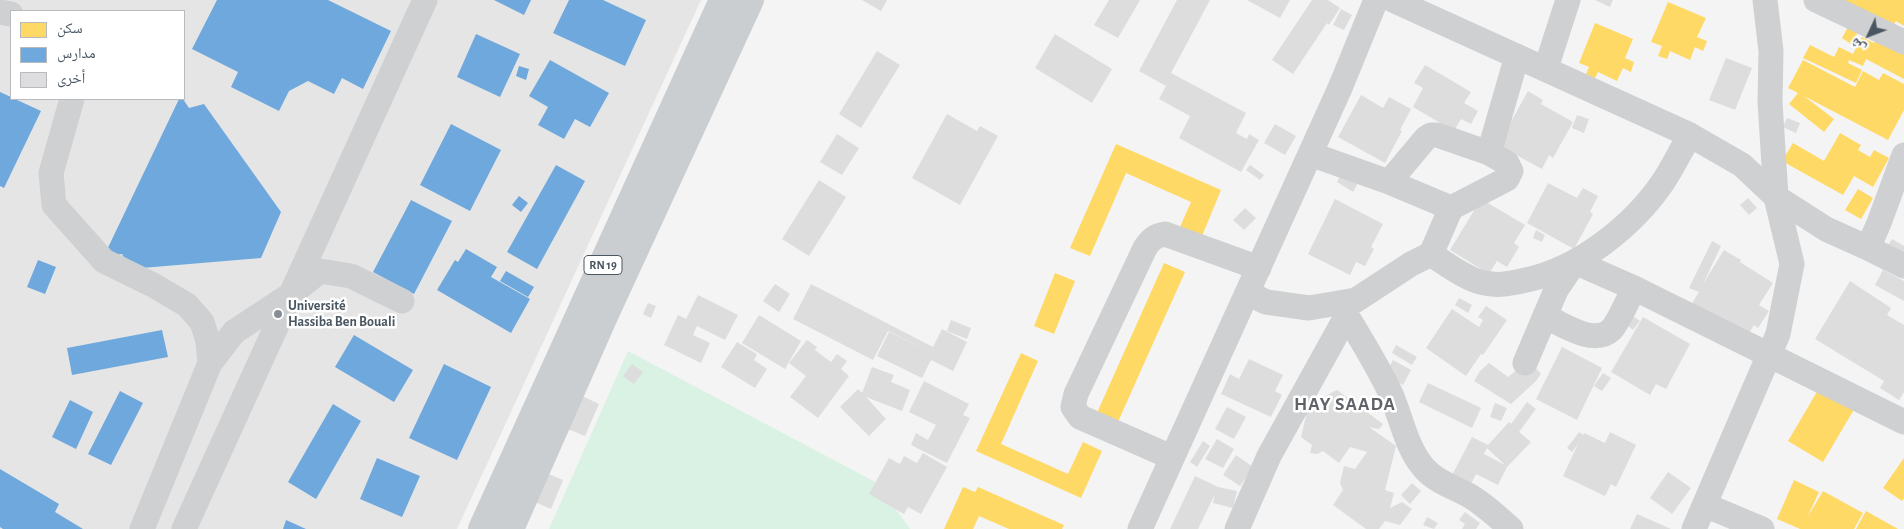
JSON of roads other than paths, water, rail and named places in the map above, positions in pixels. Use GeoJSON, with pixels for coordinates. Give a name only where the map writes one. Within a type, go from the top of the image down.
{"type":"FeatureCollection","features":[{"type":"Feature","properties":{"kind":"main road","name":"RN 19"},"geometry":{"type":"LineString","coordinates":[[482,529],[723,0]]}},
{"type":"Feature","properties":{"kind":"main road","name":"RN 19"},"geometry":{"type":"LineString","coordinates":[[510,529],[604,316],[750,0]]}},
{"type":"Feature","properties":{"kind":"street"},"geometry":{"type":"LineString","coordinates":[[184,529],[425,0]]}},
{"type":"Feature","properties":{"kind":"street"},"geometry":{"type":"LineString","coordinates":[[1140,529],[1171,457],[1248,293],[1340,88],[1376,0]]}},
{"type":"Feature","properties":{"kind":"street"},"geometry":{"type":"LineString","coordinates":[[1393,0],[1690,135],[1742,165],[1776,197],[1826,229],[1904,266]]}},
{"type":"Feature","properties":{"kind":"street"},"geometry":{"type":"LineString","coordinates":[[1546,68],[1568,0]]}},
{"type":"Feature","properties":{"kind":"street"},"geometry":{"type":"LineString","coordinates":[[1694,529],[1778,334],[1792,264],[1776,197],[1770,102],[1771,51],[1765,0]]}},
{"type":"Feature","properties":{"kind":"street"},"geometry":{"type":"LineString","coordinates":[[1816,0],[1904,42]]}},
{"type":"Feature","properties":{"kind":"street"},"geometry":{"type":"LineString","coordinates":[[1488,153],[1517,56]]}},
{"type":"Feature","properties":{"kind":"street"},"geometry":{"type":"LineString","coordinates":[[72,100],[51,174],[54,205],[104,261],[153,285],[187,305],[202,322],[208,341],[210,363]]}},
{"type":"Feature","properties":{"kind":"street"},"geometry":{"type":"LineString","coordinates":[[1237,529],[1269,456],[1343,309],[1411,264],[1431,254],[1451,208],[1509,176],[1512,171],[1507,163],[1488,153],[1438,135],[1431,135],[1420,144],[1389,182]]}},
{"type":"Feature","properties":{"kind":"street"},"geometry":{"type":"LineString","coordinates":[[1431,254],[1457,271],[1478,281],[1503,285],[1544,276],[1575,262],[1610,238],[1641,209],[1663,182],[1690,135]]}},
{"type":"Feature","properties":{"kind":"street"},"geometry":{"type":"LineString","coordinates":[[1310,154],[1389,182],[1451,208]]}},
{"type":"Feature","properties":{"kind":"street"},"geometry":{"type":"LineString","coordinates":[[1868,248],[1904,155]]}},
{"type":"Feature","properties":{"kind":"street"},"geometry":{"type":"LineString","coordinates":[[1879,223],[1904,215]]}},
{"type":"Feature","properties":{"kind":"street"},"geometry":{"type":"LineString","coordinates":[[1171,457],[1080,417],[1073,407],[1076,394],[1145,248],[1150,240],[1157,235],[1165,234],[1259,268]]}},
{"type":"Feature","properties":{"kind":"street"},"geometry":{"type":"LineString","coordinates":[[1575,262],[1634,288],[1904,422]]}},
{"type":"Feature","properties":{"kind":"street"},"geometry":{"type":"LineString","coordinates":[[1524,362],[1556,290],[1575,262]]}},
{"type":"Feature","properties":{"kind":"street"},"geometry":{"type":"LineString","coordinates":[[142,529],[210,363],[234,332],[290,296],[320,271],[351,276],[402,301]]}},
{"type":"Feature","properties":{"kind":"street"},"geometry":{"type":"LineString","coordinates":[[1545,316],[1576,332],[1591,336],[1605,334],[1612,329],[1634,288]]}},
{"type":"Feature","properties":{"kind":"street"},"geometry":{"type":"LineString","coordinates":[[1248,293],[1266,302],[1309,308],[1343,309]]}},
{"type":"Feature","properties":{"kind":"street"},"geometry":{"type":"LineString","coordinates":[[1343,309],[1391,394],[1410,444],[1423,467],[1441,482],[1470,496],[1488,508],[1511,529]]}},
{"type":"Feature","properties":{"kind":"street"},"geometry":{"type":"LineString","coordinates":[[1705,505],[1762,529]]}},
{"type":"Feature","properties":{"kind":"place","name":"Université Hassiba Ben Bouali"},"geometry":{"type":"Point","coordinates":[278,314]}},
{"type":"Feature","properties":{"kind":"district","name":"HAY SAADA"},"geometry":{"type":"Point","coordinates":[1345,404]}}]}
